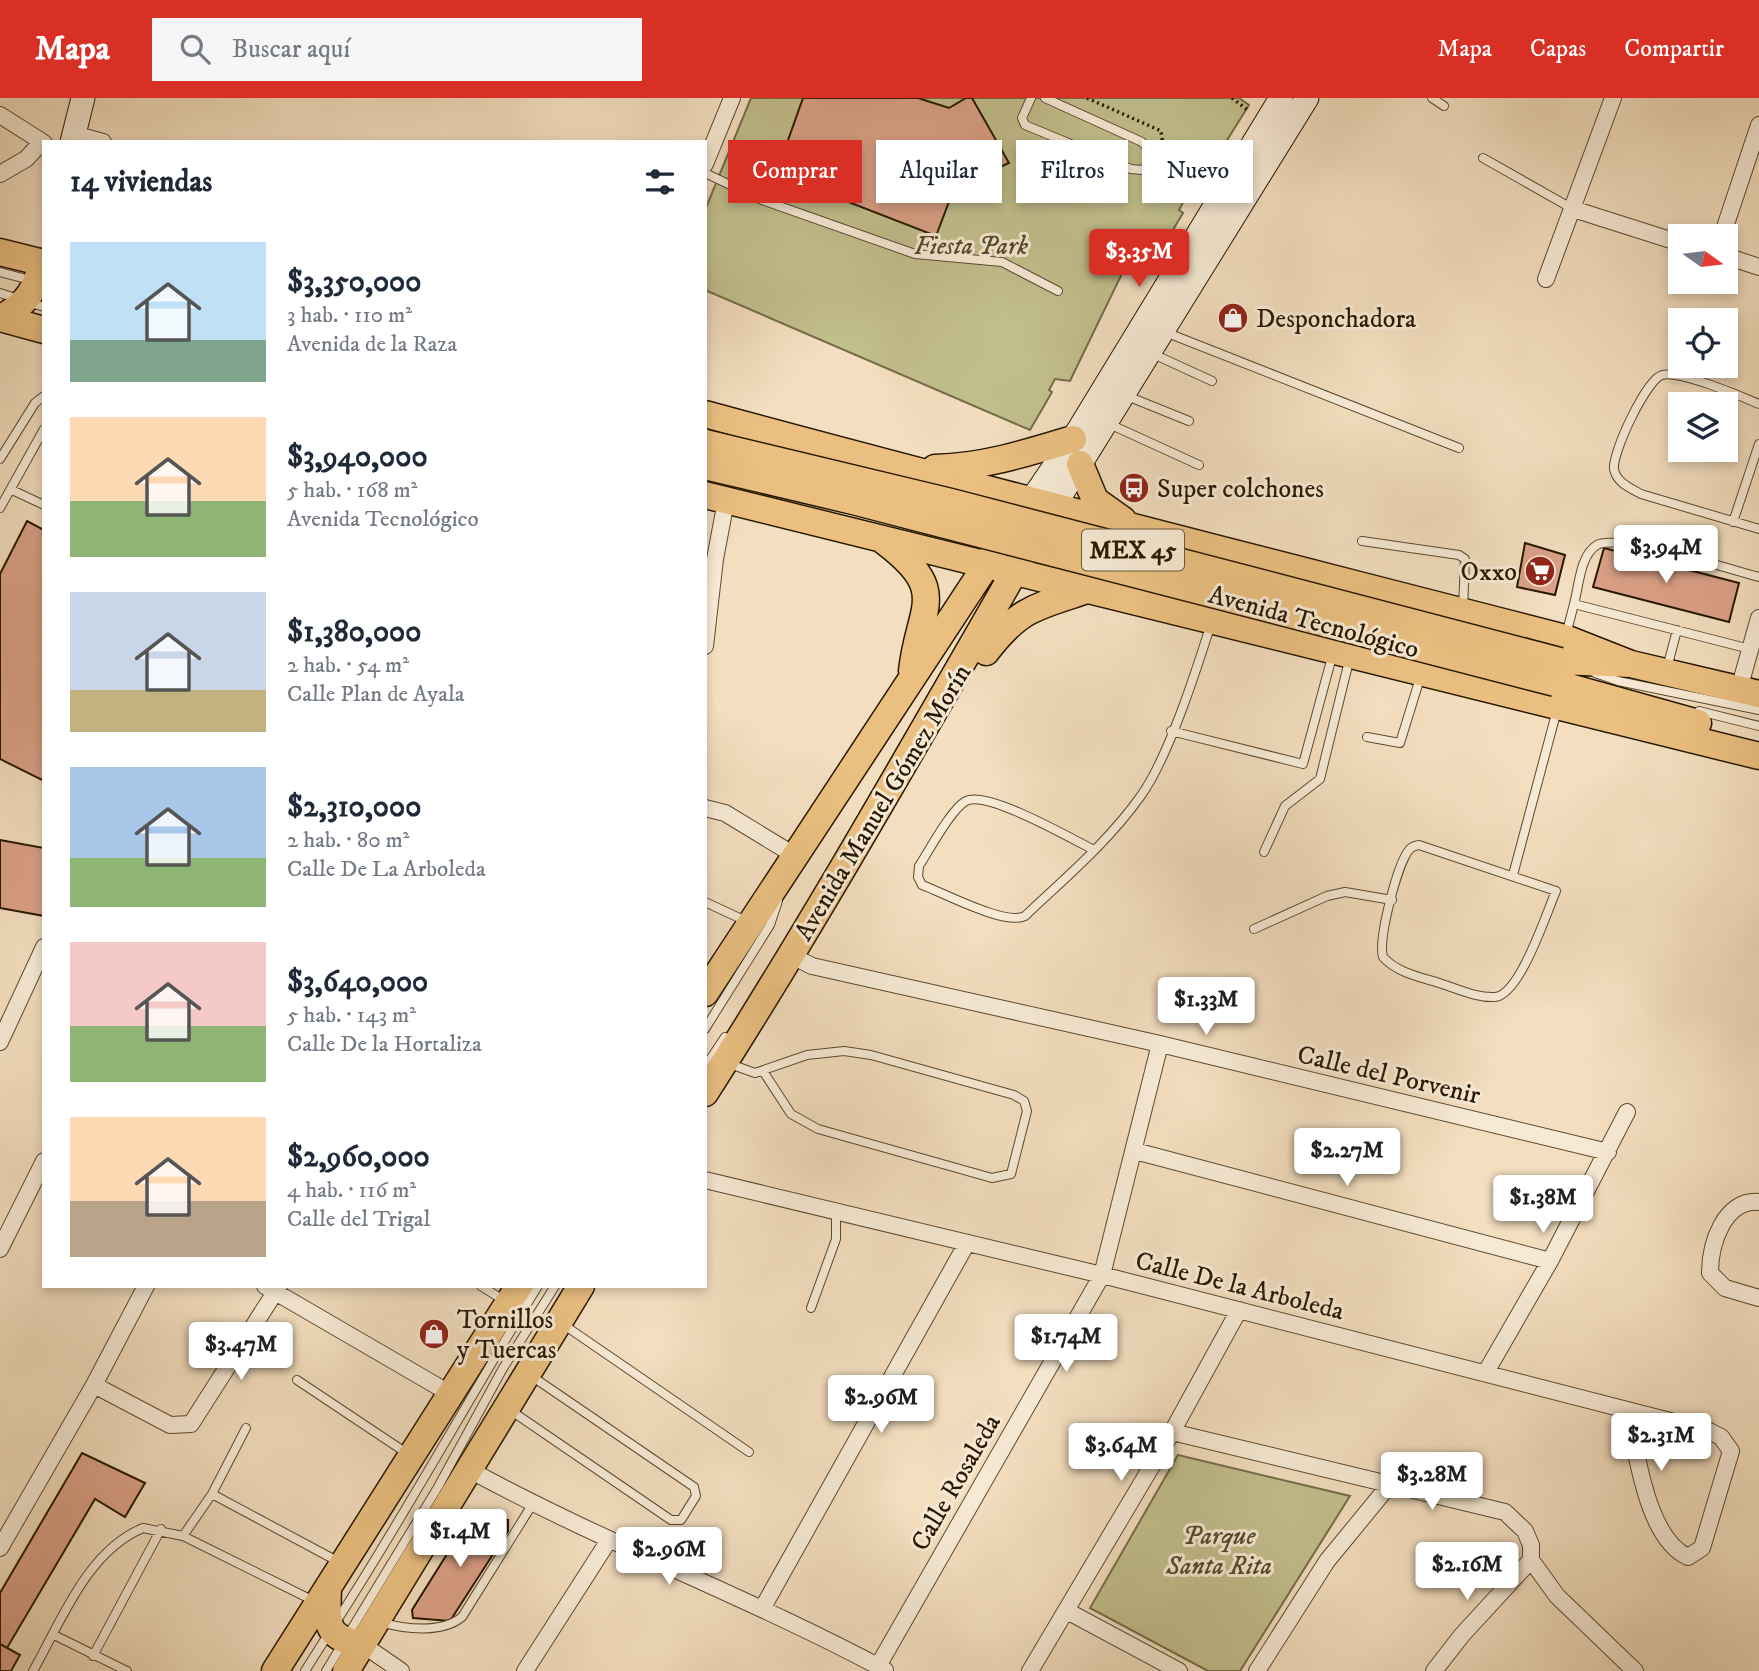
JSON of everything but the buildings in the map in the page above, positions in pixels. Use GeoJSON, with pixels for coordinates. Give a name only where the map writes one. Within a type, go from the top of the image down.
{"type":"FeatureCollection","features":[{"type":"Feature","properties":{"kind":"main road"},"geometry":{"type":"LineString","coordinates":[[73,138],[83,98]]}},
{"type":"Feature","properties":{"kind":"main road"},"geometry":{"type":"LineString","coordinates":[[1225,211],[1281,98]]}},
{"type":"Feature","properties":{"kind":"main road"},"geometry":{"type":"LineString","coordinates":[[1055,581],[1048,564],[1047,549],[1054,532],[1053,508],[1073,439],[1154,326],[1225,211],[1307,98]]}},
{"type":"Feature","properties":{"kind":"main road"},"geometry":{"type":"LineString","coordinates":[[0,252],[41,277],[0,310],[42,329]]}},
{"type":"Feature","properties":{"kind":"main road"},"geometry":{"type":"LineString","coordinates":[[1053,508],[1150,352],[1154,326]]}},
{"type":"Feature","properties":{"kind":"main road"},"geometry":{"type":"LineString","coordinates":[[707,415],[990,492],[1130,525],[1462,611],[1560,672],[1759,755]]}},
{"type":"Feature","properties":{"kind":"main road"},"geometry":{"type":"LineString","coordinates":[[912,469],[969,467],[1016,457],[1073,439]]}},
{"type":"Feature","properties":{"kind":"main road","name":"Avenida Tecnológico"},"geometry":{"type":"LineString","coordinates":[[707,443],[951,502],[1560,672],[1759,740]]}},
{"type":"Feature","properties":{"kind":"main road"},"geometry":{"type":"LineString","coordinates":[[1080,464],[1095,500],[1130,525]]}},
{"type":"Feature","properties":{"kind":"main road","name":"Avenida Tecnológico"},"geometry":{"type":"LineString","coordinates":[[707,467],[1560,672],[1632,664],[1749,692]]}},
{"type":"Feature","properties":{"kind":"main road"},"geometry":{"type":"LineString","coordinates":[[976,562],[997,534],[998,518],[990,492]]}},
{"type":"Feature","properties":{"kind":"main road"},"geometry":{"type":"LineString","coordinates":[[716,498],[1422,673],[1560,672]]}},
{"type":"Feature","properties":{"kind":"main road","name":"Avenida Manuel Gómez Morín"},"geometry":{"type":"LineString","coordinates":[[707,990],[911,680],[976,562],[1053,508]]}},
{"type":"Feature","properties":{"kind":"main road","name":"Avenida Manuel Gómez Morín"},"geometry":{"type":"LineString","coordinates":[[707,1087],[715,1064],[792,956],[1053,508]]}},
{"type":"Feature","properties":{"kind":"main road"},"geometry":{"type":"LineString","coordinates":[[881,539],[908,560],[922,582],[927,598],[926,614],[915,645],[911,680]]}},
{"type":"Feature","properties":{"kind":"main road"},"geometry":{"type":"LineString","coordinates":[[958,675],[980,660],[1006,626],[1028,610],[1088,589]]}},
{"type":"Feature","properties":{"kind":"main road"},"geometry":{"type":"LineString","coordinates":[[345,1638],[377,1622],[505,1406],[580,1288]]}},
{"type":"Feature","properties":{"kind":"main road"},"geometry":{"type":"LineString","coordinates":[[275,1671],[514,1294]]}},
{"type":"Feature","properties":{"kind":"main road"},"geometry":{"type":"LineString","coordinates":[[323,1596],[327,1617],[345,1638],[346,1671]]}},
{"type":"Feature","properties":{"kind":"street"},"geometry":{"type":"LineString","coordinates":[[707,159],[732,98]]}},
{"type":"Feature","properties":{"kind":"street"},"geometry":{"type":"LineString","coordinates":[[1546,279],[1613,98]]}},
{"type":"Feature","properties":{"kind":"street"},"geometry":{"type":"LineString","coordinates":[[0,116],[42,143],[26,159],[0,174]]}},
{"type":"Feature","properties":{"kind":"street"},"geometry":{"type":"LineString","coordinates":[[1726,224],[1759,125]]}},
{"type":"Feature","properties":{"kind":"street"},"geometry":{"type":"LineString","coordinates":[[1573,209],[1668,239]]}},
{"type":"Feature","properties":{"kind":"street"},"geometry":{"type":"LineString","coordinates":[[1738,260],[1759,267]]}},
{"type":"Feature","properties":{"kind":"street"},"geometry":{"type":"LineString","coordinates":[[707,629],[715,559],[716,498]]}},
{"type":"Feature","properties":{"kind":"street"},"geometry":{"type":"LineString","coordinates":[[1749,692],[1750,649],[1759,618]]}},
{"type":"Feature","properties":{"kind":"street"},"geometry":{"type":"LineString","coordinates":[[707,808],[725,813],[794,855]]}},
{"type":"Feature","properties":{"kind":"street"},"geometry":{"type":"LineString","coordinates":[[0,1042],[42,951]]}},
{"type":"Feature","properties":{"kind":"street","name":"Calle del Porvenir"},"geometry":{"type":"LineString","coordinates":[[792,956],[812,966],[1160,1044],[1608,1153]]}},
{"type":"Feature","properties":{"kind":"street","name":"Calle Rosaleda"},"geometry":{"type":"LineString","coordinates":[[883,1668],[1102,1275],[1160,1044]]}},
{"type":"Feature","properties":{"kind":"street"},"geometry":{"type":"LineString","coordinates":[[1486,1372],[1550,1261],[1628,1112]]}},
{"type":"Feature","properties":{"kind":"street"},"geometry":{"type":"LineString","coordinates":[[1135,1151],[1550,1261]]}},
{"type":"Feature","properties":{"kind":"street"},"geometry":{"type":"LineString","coordinates":[[0,1249],[40,1179]]}},
{"type":"Feature","properties":{"kind":"street","name":"Calle De la Arboleda"},"geometry":{"type":"LineString","coordinates":[[707,1180],[1102,1275],[1486,1372],[1627,1411],[1721,1437],[1731,1451],[1702,1548],[1689,1556],[1681,1553],[1657,1524],[1627,1411]]}},
{"type":"Feature","properties":{"kind":"street"},"geometry":{"type":"LineString","coordinates":[[1759,1202],[1742,1204],[1728,1213],[1710,1273],[1725,1288],[1759,1298]]}},
{"type":"Feature","properties":{"kind":"street"},"geometry":{"type":"LineString","coordinates":[[762,1609],[967,1243]]}},
{"type":"Feature","properties":{"kind":"street"},"geometry":{"type":"LineString","coordinates":[[0,1548],[94,1385],[145,1288]]}},
{"type":"Feature","properties":{"kind":"street"},"geometry":{"type":"LineString","coordinates":[[94,1385],[170,1425],[191,1424],[274,1288],[449,1393]]}},
{"type":"Feature","properties":{"kind":"street"},"geometry":{"type":"LineString","coordinates":[[1030,1671],[1172,1432],[1239,1310]]}},
{"type":"Feature","properties":{"kind":"street"},"geometry":{"type":"LineString","coordinates":[[1172,1432],[1505,1512],[1525,1531],[1531,1545],[1531,1560],[1557,1596],[1626,1668]]}},
{"type":"Feature","properties":{"kind":"street"},"geometry":{"type":"LineString","coordinates":[[468,1469],[532,1505],[762,1609],[883,1668]]}},
{"type":"Feature","properties":{"kind":"street"},"geometry":{"type":"LineString","coordinates":[[1257,1671],[1327,1561],[1391,1483]]}},
{"type":"Feature","properties":{"kind":"street"},"geometry":{"type":"LineString","coordinates":[[532,1669],[609,1540]]}},
{"type":"Feature","properties":{"kind":"street"},"geometry":{"type":"LineString","coordinates":[[1434,1671],[1462,1635],[1531,1560]]}},
{"type":"Feature","properties":{"kind":"street"},"geometry":{"type":"LineString","coordinates":[[1068,1611],[1179,1671]]}},
{"type":"Feature","properties":{"kind":"street"},"geometry":{"type":"LineString","coordinates":[[345,1638],[401,1671]]}},
{"type":"Feature","properties":{"kind":"lane"},"geometry":{"type":"LineString","coordinates":[[1031,98],[1022,118],[1025,125],[1131,169],[1142,170]]}},
{"type":"Feature","properties":{"kind":"lane"},"geometry":{"type":"LineString","coordinates":[[1045,98],[1142,142]]}},
{"type":"Feature","properties":{"kind":"lane"},"geometry":{"type":"LineString","coordinates":[[1432,98],[1444,106]]}},
{"type":"Feature","properties":{"kind":"lane"},"geometry":{"type":"LineString","coordinates":[[1483,158],[1573,209]]}},
{"type":"Feature","properties":{"kind":"lane"},"geometry":{"type":"LineString","coordinates":[[707,174],[762,200],[915,254],[1002,262],[1058,291]]}},
{"type":"Feature","properties":{"kind":"lane"},"geometry":{"type":"LineString","coordinates":[[1212,203],[1225,211]]}},
{"type":"Feature","properties":{"kind":"lane"},"geometry":{"type":"LineString","coordinates":[[0,272],[41,277]]}},
{"type":"Feature","properties":{"kind":"lane"},"geometry":{"type":"LineString","coordinates":[[1154,326],[1459,448]]}},
{"type":"Feature","properties":{"kind":"lane"},"geometry":{"type":"LineString","coordinates":[[1150,352],[1212,381]]}},
{"type":"Feature","properties":{"kind":"lane"},"geometry":{"type":"LineString","coordinates":[[1759,404],[1679,376],[1665,374],[1657,377],[1644,393],[1615,458],[1614,470],[1619,478],[1640,494],[1759,529]]}},
{"type":"Feature","properties":{"kind":"lane"},"geometry":{"type":"LineString","coordinates":[[1123,394],[1189,421]]}},
{"type":"Feature","properties":{"kind":"lane"},"geometry":{"type":"LineString","coordinates":[[0,459],[35,402],[42,397]]}},
{"type":"Feature","properties":{"kind":"lane"},"geometry":{"type":"LineString","coordinates":[[1106,422],[1199,465]]}},
{"type":"Feature","properties":{"kind":"lane"},"geometry":{"type":"LineString","coordinates":[[0,508],[42,433]]}},
{"type":"Feature","properties":{"kind":"lane"},"geometry":{"type":"LineString","coordinates":[[1733,522],[1759,444]]}},
{"type":"Feature","properties":{"kind":"lane"},"geometry":{"type":"LineString","coordinates":[[12,490],[42,504]]}},
{"type":"Feature","properties":{"kind":"lane"},"geometry":{"type":"LineString","coordinates":[[1362,541],[1459,555],[1465,559],[1462,611]]}},
{"type":"Feature","properties":{"kind":"lane"},"geometry":{"type":"LineString","coordinates":[[1513,875],[1574,604],[1588,555],[1599,544],[1608,542],[1637,545],[1759,577]]}},
{"type":"Feature","properties":{"kind":"lane"},"geometry":{"type":"LineString","coordinates":[[1574,604],[1750,649]]}},
{"type":"Feature","properties":{"kind":"lane"},"geometry":{"type":"LineString","coordinates":[[1094,850],[1019,813],[979,799],[971,799],[960,806],[919,866],[918,877],[922,885],[997,915],[1019,919],[1094,850],[1141,796],[1171,732],[1212,621]]}},
{"type":"Feature","properties":{"kind":"lane"},"geometry":{"type":"LineString","coordinates":[[1666,672],[1677,630]]}},
{"type":"Feature","properties":{"kind":"lane"},"geometry":{"type":"LineString","coordinates":[[1171,732],[1303,764],[1342,653]]}},
{"type":"Feature","properties":{"kind":"lane"},"geometry":{"type":"LineString","coordinates":[[1264,852],[1285,806],[1320,779],[1342,653]]}},
{"type":"Feature","properties":{"kind":"lane"},"geometry":{"type":"LineString","coordinates":[[1560,672],[1759,710]]}},
{"type":"Feature","properties":{"kind":"lane"},"geometry":{"type":"LineString","coordinates":[[1560,672],[1621,694],[1759,726]]}},
{"type":"Feature","properties":{"kind":"lane"},"geometry":{"type":"LineString","coordinates":[[1367,737],[1400,743],[1422,673]]}},
{"type":"Feature","properties":{"kind":"lane"},"geometry":{"type":"LineString","coordinates":[[1419,845],[1556,891],[1516,981],[1507,992],[1494,997],[1468,992],[1389,964],[1380,949],[1392,900],[1410,849],[1419,845]]}},
{"type":"Feature","properties":{"kind":"lane"},"geometry":{"type":"LineString","coordinates":[[707,1026],[770,925],[794,855]]}},
{"type":"Feature","properties":{"kind":"lane"},"geometry":{"type":"LineString","coordinates":[[1254,929],[1327,896],[1345,892],[1392,900]]}},
{"type":"Feature","properties":{"kind":"lane"},"geometry":{"type":"LineString","coordinates":[[707,902],[750,923]]}},
{"type":"Feature","properties":{"kind":"lane"},"geometry":{"type":"LineString","coordinates":[[747,1008],[792,956]]}},
{"type":"Feature","properties":{"kind":"lane"},"geometry":{"type":"LineString","coordinates":[[732,1028],[715,1064],[747,1071],[763,1071],[807,1055],[844,1051],[871,1055],[1014,1095],[1024,1101],[1027,1111],[1011,1174],[992,1178],[818,1129],[790,1114],[763,1071]]}},
{"type":"Feature","properties":{"kind":"lane"},"geometry":{"type":"LineString","coordinates":[[811,1308],[836,1239],[836,1211]]}},
{"type":"Feature","properties":{"kind":"lane"},"geometry":{"type":"LineString","coordinates":[[489,1288],[514,1294]]}},
{"type":"Feature","properties":{"kind":"lane"},"geometry":{"type":"LineString","coordinates":[[305,1671],[345,1638],[465,1404],[537,1288]]}},
{"type":"Feature","properties":{"kind":"lane"},"geometry":{"type":"LineString","coordinates":[[326,1671],[438,1487],[475,1416],[554,1288]]}},
{"type":"Feature","properties":{"kind":"lane"},"geometry":{"type":"LineString","coordinates":[[559,1321],[749,1452]]}},
{"type":"Feature","properties":{"kind":"lane"},"geometry":{"type":"LineString","coordinates":[[505,1406],[671,1520],[681,1520],[696,1496],[694,1487],[527,1372]]}},
{"type":"Feature","properties":{"kind":"lane"},"geometry":{"type":"LineString","coordinates":[[297,1380],[411,1456]]}},
{"type":"Feature","properties":{"kind":"lane"},"geometry":{"type":"LineString","coordinates":[[183,1536],[212,1494],[246,1428]]}},
{"type":"Feature","properties":{"kind":"lane"},"geometry":{"type":"LineString","coordinates":[[212,1494],[342,1564]]}},
{"type":"Feature","properties":{"kind":"lane"},"geometry":{"type":"LineString","coordinates":[[377,1622],[425,1628],[455,1623],[462,1617],[532,1505]]}},
{"type":"Feature","properties":{"kind":"lane"},"geometry":{"type":"LineString","coordinates":[[33,1671],[75,1596],[107,1550],[143,1528],[183,1536],[323,1596]]}},
{"type":"Feature","properties":{"kind":"lane"},"geometry":{"type":"LineString","coordinates":[[93,1656],[161,1530]]}},
{"type":"Feature","properties":{"kind":"lane"},"geometry":{"type":"LineString","coordinates":[[54,1635],[127,1671]]}},
{"type":"Feature","properties":{"kind":"path"},"geometry":{"type":"LineString","coordinates":[[1087,98],[1161,131],[1162,140]]}},
{"type":"Feature","properties":{"kind":"path"},"geometry":{"type":"LineString","coordinates":[[1232,98],[1250,110],[1243,120]]}},
{"type":"Feature","properties":{"kind":"green space","name":"Fiesta Park"},"geometry":{"type":"Polygon","coordinates":[[[751,98],[1239,98],[1249,105],[1227,140],[1142,140],[1142,203],[1183,203],[1179,210],[1183,213],[1155,260],[1129,259],[1070,381],[1055,379],[1049,390],[1052,392],[1030,430],[707,291],[707,205],[728,154],[728,203],[862,203],[862,140],[734,140],[751,98]]]}},
{"type":"Feature","properties":{"kind":"green space","name":"Parque Santa Rita"},"geometry":{"type":"Polygon","coordinates":[[[1178,1455],[1350,1496],[1240,1671],[1208,1671],[1090,1608],[1178,1455]]]}},
{"type":"Feature","properties":{"kind":"place","name":"Desponchadora"},"geometry":{"type":"Point","coordinates":[1233,318]}},
{"type":"Feature","properties":{"kind":"place","name":"Super colchones"},"geometry":{"type":"Point","coordinates":[1134,488]}},
{"type":"Feature","properties":{"kind":"place","name":"Oxxo"},"geometry":{"type":"Point","coordinates":[1540,571]}},
{"type":"Feature","properties":{"kind":"place","name":"Tornillos y Tuercas"},"geometry":{"type":"Point","coordinates":[434,1334]}}]}
